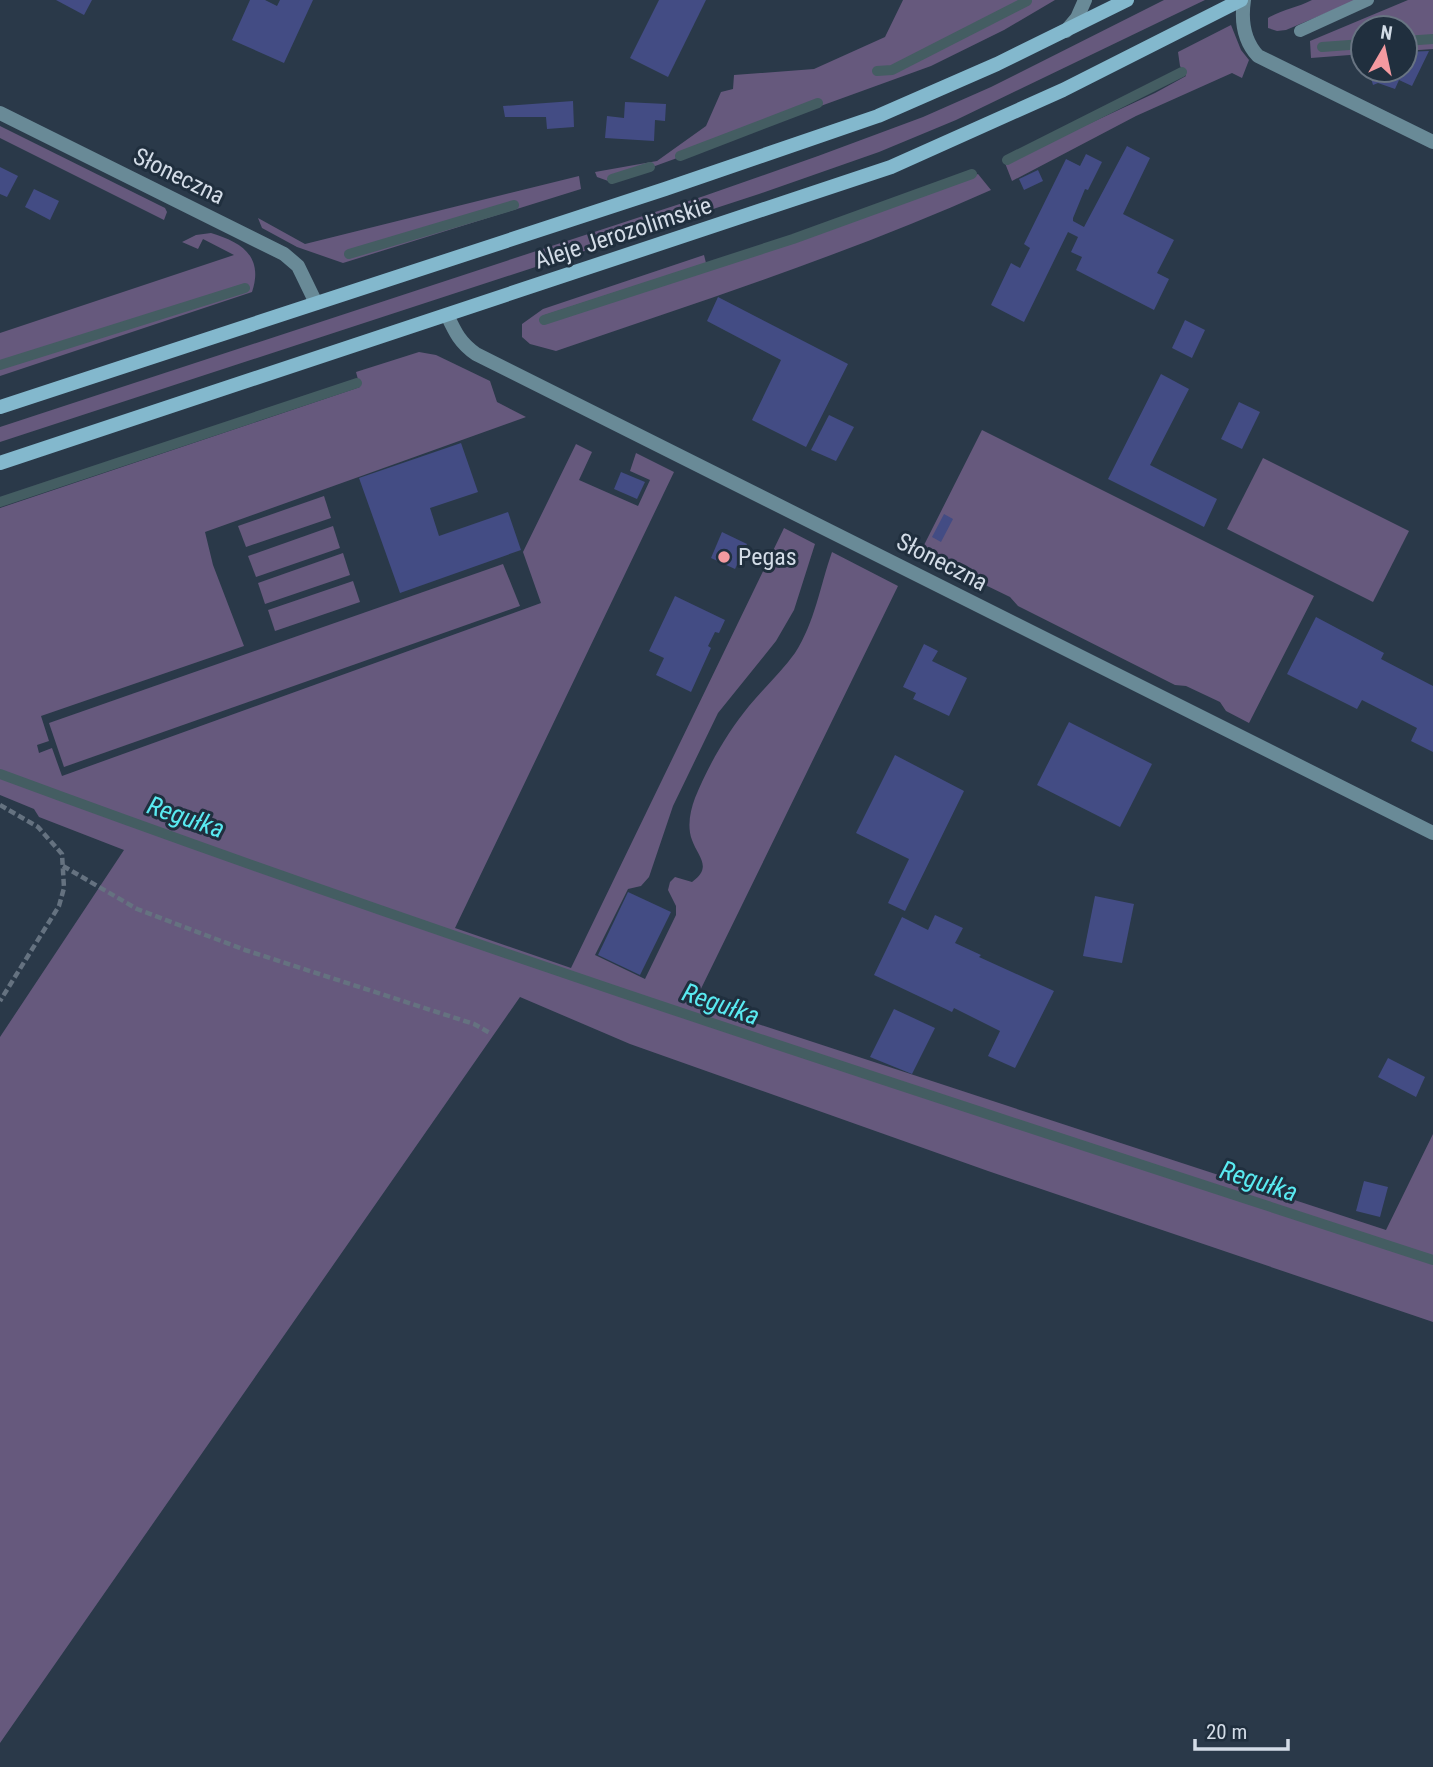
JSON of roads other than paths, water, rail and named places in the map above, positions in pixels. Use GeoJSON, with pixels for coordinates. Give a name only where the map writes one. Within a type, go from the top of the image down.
{"type":"FeatureCollection","features":[{"type":"Feature","properties":{"kind":"main road","name":"Aleje Jerozolimskie"},"geometry":{"type":"LineString","coordinates":[[0,407],[690,181],[878,116],[997,64],[1127,0]]}},
{"type":"Feature","properties":{"kind":"main road","name":"Aleje Jerozolimskie"},"geometry":{"type":"LineString","coordinates":[[0,463],[891,167],[1050,96],[1243,0]]}},
{"type":"Feature","properties":{"kind":"street"},"geometry":{"type":"LineString","coordinates":[[1066,31],[1077,18],[1085,0]]}},
{"type":"Feature","properties":{"kind":"street"},"geometry":{"type":"LineString","coordinates":[[1243,0],[1245,34],[1258,56],[1433,142]]}},
{"type":"Feature","properties":{"kind":"street","name":"Słoneczna"},"geometry":{"type":"LineString","coordinates":[[0,113],[284,254],[298,266],[316,303]]}},
{"type":"Feature","properties":{"kind":"street","name":"Słoneczna"},"geometry":{"type":"LineString","coordinates":[[447,315],[464,346],[476,354],[1433,833]]}},
{"type":"Feature","properties":{"kind":"lane"},"geometry":{"type":"LineString","coordinates":[[1300,31],[1368,0]]}},
{"type":"Feature","properties":{"kind":"waterway"},"geometry":{"type":"LineString","coordinates":[[877,71],[892,70],[1027,1]]}},
{"type":"Feature","properties":{"kind":"waterway"},"geometry":{"type":"LineString","coordinates":[[1419,40],[1433,39]]}},
{"type":"Feature","properties":{"kind":"waterway"},"geometry":{"type":"LineString","coordinates":[[1322,47],[1349,45]]}},
{"type":"Feature","properties":{"kind":"waterway"},"geometry":{"type":"LineString","coordinates":[[1007,160],[1182,72]]}},
{"type":"Feature","properties":{"kind":"waterway"},"geometry":{"type":"LineString","coordinates":[[680,156],[818,103]]}},
{"type":"Feature","properties":{"kind":"waterway"},"geometry":{"type":"LineString","coordinates":[[612,179],[650,167]]}},
{"type":"Feature","properties":{"kind":"waterway"},"geometry":{"type":"LineString","coordinates":[[544,320],[793,239],[972,174]]}},
{"type":"Feature","properties":{"kind":"waterway"},"geometry":{"type":"LineString","coordinates":[[349,254],[514,205]]}},
{"type":"Feature","properties":{"kind":"waterway"},"geometry":{"type":"LineString","coordinates":[[0,365],[245,288]]}},
{"type":"Feature","properties":{"kind":"waterway"},"geometry":{"type":"LineString","coordinates":[[0,502],[357,383]]}},
{"type":"Feature","properties":{"kind":"waterway","name":"Regułka"},"geometry":{"type":"LineString","coordinates":[[0,774],[356,902],[535,963],[1433,1260]]}},
{"type":"Feature","properties":{"kind":"place","name":"Pegas"},"geometry":{"type":"Point","coordinates":[724,557]}}]}
